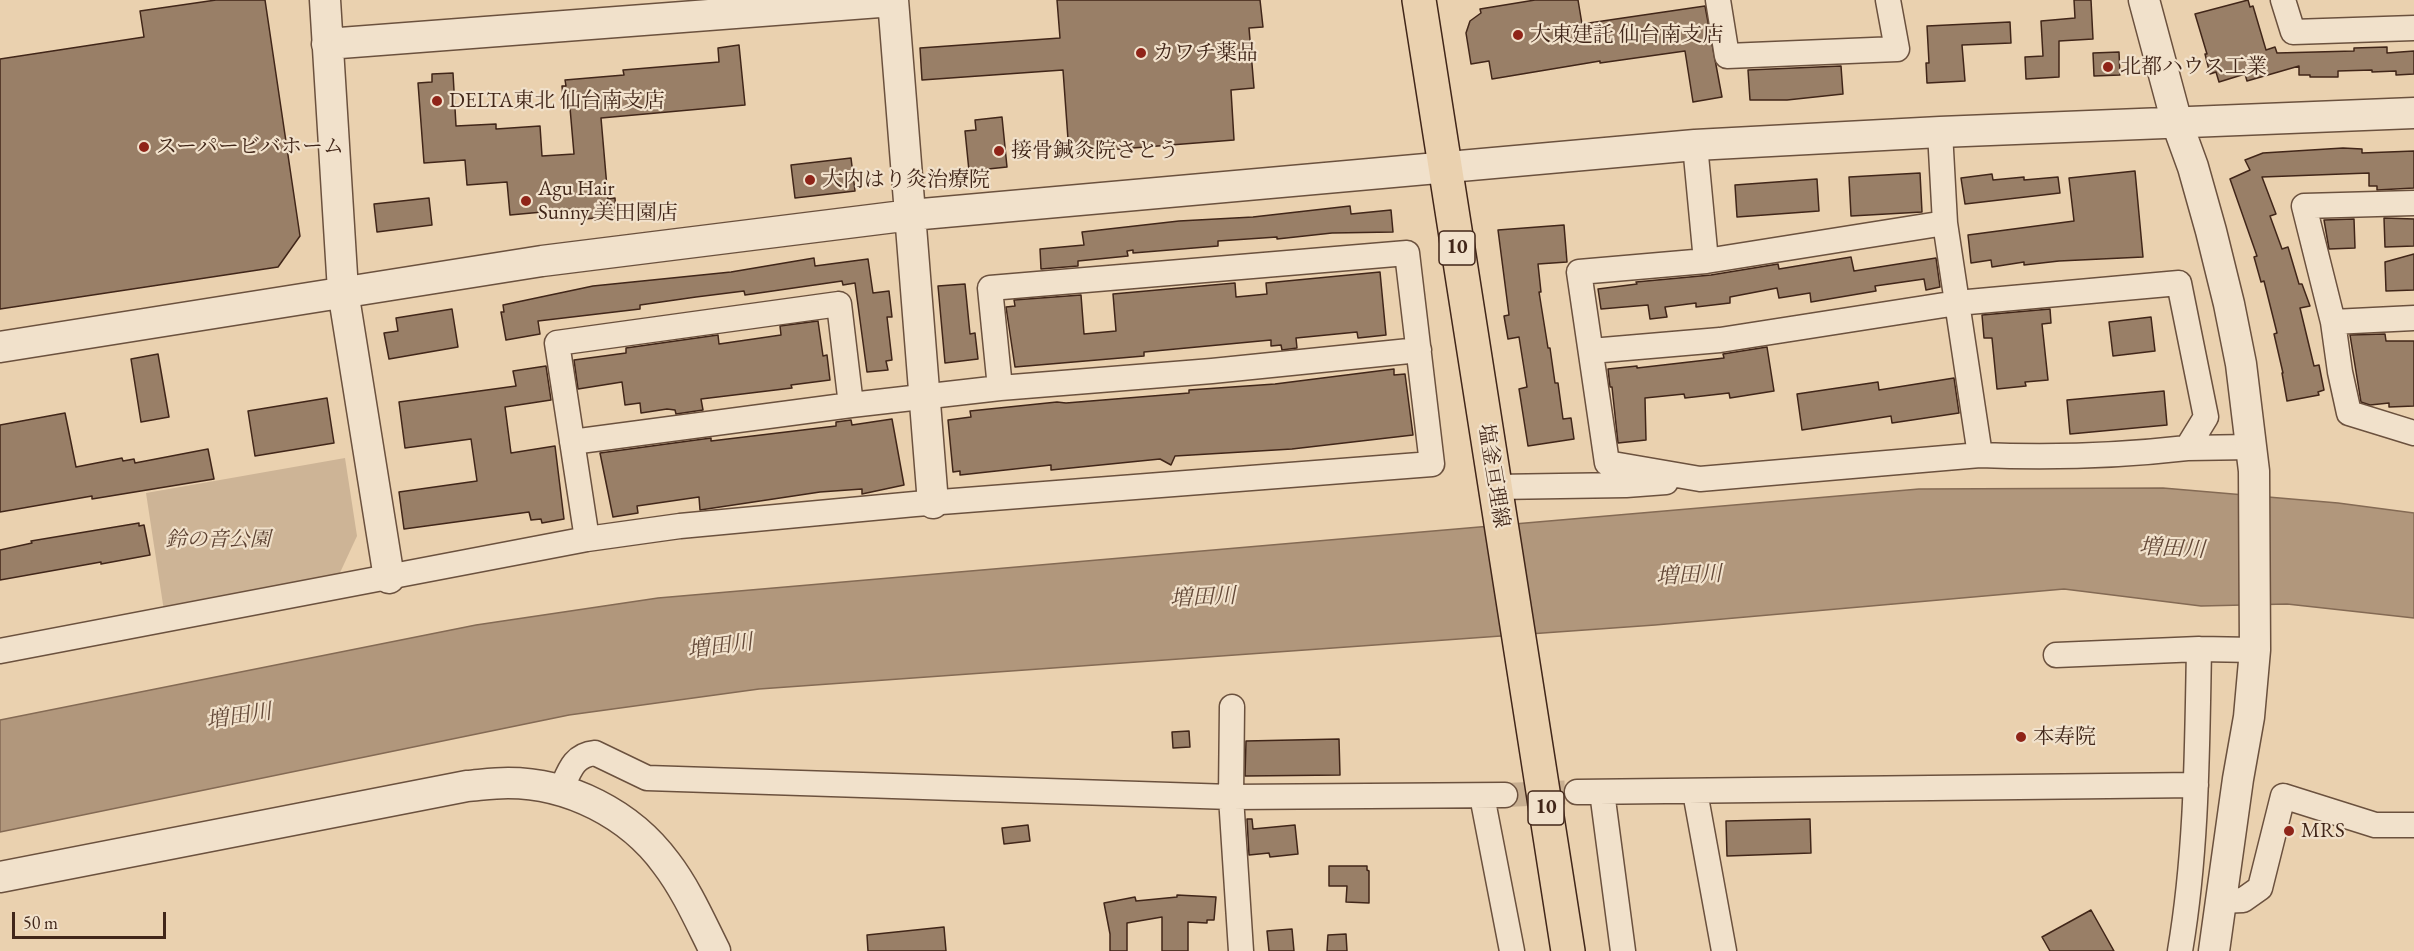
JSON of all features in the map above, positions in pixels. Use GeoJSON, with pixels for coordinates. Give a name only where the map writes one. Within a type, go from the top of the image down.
{"type":"FeatureCollection","features":[{"type":"Feature","properties":{"kind":"main road","name":"塩釜亘理線"},"geometry":{"type":"LineString","coordinates":[[1419,0],[1568,951]]}},
{"type":"Feature","properties":{"kind":"street"},"geometry":{"type":"LineString","coordinates":[[325,0],[343,291],[389,578]]}},
{"type":"Feature","properties":{"kind":"street"},"geometry":{"type":"LineString","coordinates":[[1718,0],[1727,56],[1897,49],[1888,0]]}},
{"type":"Feature","properties":{"kind":"street"},"geometry":{"type":"LineString","coordinates":[[2144,0],[2177,123],[2193,167],[2229,304],[2241,364],[2253,459],[2255,639],[2249,717],[2214,951]]}},
{"type":"Feature","properties":{"kind":"street"},"geometry":{"type":"LineString","coordinates":[[2283,0],[2293,32],[2414,28]]}},
{"type":"Feature","properties":{"kind":"street"},"geometry":{"type":"LineString","coordinates":[[327,44],[893,1],[933,503]]}},
{"type":"Feature","properties":{"kind":"street"},"geometry":{"type":"LineString","coordinates":[[0,347],[542,261],[910,215],[1695,145],[1940,132],[2414,113]]}},
{"type":"Feature","properties":{"kind":"street"},"geometry":{"type":"LineString","coordinates":[[1940,132],[1945,223],[1980,455]]}},
{"type":"Feature","properties":{"kind":"street"},"geometry":{"type":"LineString","coordinates":[[1695,145],[1706,261]]}},
{"type":"Feature","properties":{"kind":"street"},"geometry":{"type":"LineString","coordinates":[[2414,203],[2304,206],[2333,322],[2349,413],[2414,433]]}},
{"type":"Feature","properties":{"kind":"street"},"geometry":{"type":"LineString","coordinates":[[1700,479],[1607,463],[1580,272],[1706,261],[1945,223]]}},
{"type":"Feature","properties":{"kind":"street"},"geometry":{"type":"LineString","coordinates":[[0,651],[587,539],[680,526],[933,503],[1432,464],[1407,253],[990,288],[1000,388]]}},
{"type":"Feature","properties":{"kind":"street"},"geometry":{"type":"LineString","coordinates":[[1591,351],[1720,340],[1957,303],[2179,283],[2206,417],[2187,448]]}},
{"type":"Feature","properties":{"kind":"street"},"geometry":{"type":"LineString","coordinates":[[587,539],[557,343],[839,304],[851,405]]}},
{"type":"Feature","properties":{"kind":"street"},"geometry":{"type":"LineString","coordinates":[[2333,322],[2414,318]]}},
{"type":"Feature","properties":{"kind":"street"},"geometry":{"type":"LineString","coordinates":[[572,442],[925,395],[1224,370],[1419,350]]}},
{"type":"Feature","properties":{"kind":"street"},"geometry":{"type":"LineString","coordinates":[[1495,491],[1626,485],[1980,455],[2056,458],[2121,455],[2187,448],[2253,459]]}},
{"type":"Feature","properties":{"kind":"street"},"geometry":{"type":"LineString","coordinates":[[2056,655],[2199,650],[2255,639]]}},
{"type":"Feature","properties":{"kind":"street"},"geometry":{"type":"LineString","coordinates":[[2180,951],[2188,899],[2196,785],[2199,650]]}},
{"type":"Feature","properties":{"kind":"street"},"geometry":{"type":"LineString","coordinates":[[1232,707],[1231,797],[1241,951]]}},
{"type":"Feature","properties":{"kind":"street"},"geometry":{"type":"LineString","coordinates":[[561,790],[577,759],[586,754],[595,753],[647,778],[1231,797],[1493,795],[1512,951]]}},
{"type":"Feature","properties":{"kind":"street"},"geometry":{"type":"LineString","coordinates":[[0,877],[467,786],[507,783],[537,785],[561,790],[596,804],[622,819],[648,840],[682,886],[715,951]]}},
{"type":"Feature","properties":{"kind":"street"},"geometry":{"type":"LineString","coordinates":[[1577,792],[2196,785]]}},
{"type":"Feature","properties":{"kind":"street"},"geometry":{"type":"LineString","coordinates":[[1602,792],[1623,951]]}},
{"type":"Feature","properties":{"kind":"street"},"geometry":{"type":"LineString","coordinates":[[1695,792],[1724,951]]}},
{"type":"Feature","properties":{"kind":"street"},"geometry":{"type":"LineString","coordinates":[[2220,901],[2243,900],[2260,888],[2283,796],[2375,825],[2414,825]]}},
{"type":"Feature","properties":{"kind":"green space","name":"鈴の音公園"},"geometry":{"type":"Polygon","coordinates":[[[345,458],[357,536],[338,577],[164,611],[146,493],[345,458]]]}},
{"type":"Feature","properties":{"kind":"water","name":"増田川"},"geometry":{"type":"Polygon","coordinates":[[[2163,488],[2338,503],[2414,513],[2414,618],[2287,604],[2201,606],[2064,589],[1655,625],[759,689],[569,715],[0,832],[0,720],[476,625],[658,598],[1919,489],[2163,488]]]}},
{"type":"Feature","properties":{"kind":"building","name":"スーパービバホーム"},"geometry":{"type":"Polygon","coordinates":[[[216,0],[265,0],[300,236],[278,267],[0,309],[0,59],[144,37],[140,11],[216,0]]]}},
{"type":"Feature","properties":{"kind":"building"},"geometry":{"type":"Polygon","coordinates":[[[1057,0],[1260,0],[1263,27],[1249,28],[1254,88],[1231,90],[1234,140],[1069,153],[1063,70],[922,80],[920,48],[1060,38],[1057,0]]]}},
{"type":"Feature","properties":{"kind":"building"},"geometry":{"type":"Polygon","coordinates":[[[1535,0],[1578,0],[1582,24],[1705,6],[1722,97],[1693,102],[1685,51],[1600,63],[1600,61],[1492,79],[1489,61],[1471,64],[1466,33],[1470,21],[1481,13],[1480,9],[1535,0]]]}},
{"type":"Feature","properties":{"kind":"building"},"geometry":{"type":"Polygon","coordinates":[[[2074,0],[2091,0],[2093,39],[2059,41],[2059,77],[2026,79],[2025,57],[2043,56],[2041,21],[2075,18],[2074,0]]]}},
{"type":"Feature","properties":{"kind":"building"},"geometry":{"type":"Polygon","coordinates":[[[2248,0],[2250,7],[2253,6],[2266,50],[2275,47],[2277,53],[2354,51],[2354,48],[2387,47],[2387,53],[2414,51],[2414,74],[2396,75],[2396,71],[2372,72],[2372,70],[2338,71],[2338,77],[2310,77],[2310,75],[2299,75],[2299,66],[2247,81],[2245,74],[2219,82],[2216,72],[2210,74],[2205,54],[2207,54],[2195,14],[2248,0]]]}},
{"type":"Feature","properties":{"kind":"building"},"geometry":{"type":"Polygon","coordinates":[[[2010,22],[2011,43],[1962,45],[1965,81],[1927,83],[1926,63],[1929,63],[1927,26],[2010,22]]]}},
{"type":"Feature","properties":{"kind":"building"},"geometry":{"type":"Polygon","coordinates":[[[739,45],[745,105],[601,118],[608,199],[615,198],[616,216],[575,220],[575,209],[510,215],[507,182],[467,185],[465,160],[424,163],[418,83],[432,82],[432,74],[453,73],[456,126],[496,124],[496,129],[540,126],[542,156],[574,154],[570,108],[564,109],[562,86],[566,86],[565,80],[624,75],[623,70],[719,62],[718,48],[739,45]]]}},
{"type":"Feature","properties":{"kind":"building"},"geometry":{"type":"Polygon","coordinates":[[[2119,52],[2120,75],[2094,76],[2093,53],[2119,52]]]}},
{"type":"Feature","properties":{"kind":"building"},"geometry":{"type":"Polygon","coordinates":[[[1841,66],[1843,94],[1787,100],[1750,100],[1748,70],[1841,66]]]}},
{"type":"Feature","properties":{"kind":"building"},"geometry":{"type":"Polygon","coordinates":[[[1002,117],[1007,167],[969,171],[965,131],[976,130],[975,120],[1002,117]]]}},
{"type":"Feature","properties":{"kind":"building"},"geometry":{"type":"Polygon","coordinates":[[[2362,149],[2362,153],[2414,151],[2414,188],[2377,190],[2377,186],[2369,186],[2369,173],[2262,177],[2276,214],[2270,216],[2282,249],[2288,247],[2299,284],[2302,284],[2310,306],[2300,308],[2314,366],[2319,365],[2324,390],[2318,392],[2319,395],[2287,401],[2274,334],[2277,333],[2264,281],[2261,282],[2254,257],[2257,256],[2230,179],[2250,170],[2245,160],[2263,153],[2362,149]]]}},
{"type":"Feature","properties":{"kind":"building"},"geometry":{"type":"Polygon","coordinates":[[[851,158],[855,191],[795,198],[791,165],[851,158]]]}},
{"type":"Feature","properties":{"kind":"building"},"geometry":{"type":"Polygon","coordinates":[[[2135,171],[2143,257],[2024,265],[2024,262],[1992,267],[1991,260],[1971,263],[1968,235],[2074,221],[2069,178],[2135,171]]]}},
{"type":"Feature","properties":{"kind":"building"},"geometry":{"type":"Polygon","coordinates":[[[1920,173],[1922,212],[1851,216],[1849,177],[1920,173]]]}},
{"type":"Feature","properties":{"kind":"building"},"geometry":{"type":"Polygon","coordinates":[[[1992,174],[1993,180],[2058,177],[2060,193],[1965,204],[1961,178],[1992,174]]]}},
{"type":"Feature","properties":{"kind":"building"},"geometry":{"type":"Polygon","coordinates":[[[1817,179],[1819,211],[1737,217],[1735,185],[1817,179]]]}},
{"type":"Feature","properties":{"kind":"building"},"geometry":{"type":"Polygon","coordinates":[[[429,198],[432,225],[377,232],[374,204],[429,198]]]}},
{"type":"Feature","properties":{"kind":"building"},"geometry":{"type":"Polygon","coordinates":[[[1350,206],[1351,214],[1391,210],[1393,232],[1332,233],[1277,239],[1277,237],[1218,241],[1218,246],[1133,253],[1133,250],[1127,251],[1128,256],[1078,261],[1078,266],[1041,269],[1040,249],[1084,245],[1082,232],[1350,206]]]}},
{"type":"Feature","properties":{"kind":"building"},"geometry":{"type":"Polygon","coordinates":[[[2384,218],[2414,219],[2414,246],[2385,247],[2384,218]]]}},
{"type":"Feature","properties":{"kind":"building"},"geometry":{"type":"Polygon","coordinates":[[[2354,219],[2355,248],[2329,249],[2324,220],[2354,219]]]}},
{"type":"Feature","properties":{"kind":"building"},"geometry":{"type":"Polygon","coordinates":[[[1564,225],[1567,262],[1538,264],[1541,292],[1539,292],[1563,419],[1571,418],[1574,439],[1528,446],[1519,389],[1527,387],[1519,337],[1508,339],[1504,316],[1509,315],[1498,230],[1564,225]]]}},
{"type":"Feature","properties":{"kind":"building"},"geometry":{"type":"Polygon","coordinates":[[[2414,254],[2414,290],[2386,291],[2385,262],[2414,254]]]}},
{"type":"Feature","properties":{"kind":"building"},"geometry":{"type":"Polygon","coordinates":[[[1851,257],[1854,271],[1936,258],[1940,287],[1926,290],[1924,279],[1875,286],[1876,291],[1811,302],[1810,293],[1779,298],[1777,288],[1730,297],[1730,303],[1696,307],[1696,303],[1665,307],[1667,317],[1650,319],[1648,305],[1601,309],[1598,289],[1778,264],[1779,269],[1851,257]]]}},
{"type":"Feature","properties":{"kind":"building"},"geometry":{"type":"Polygon","coordinates":[[[814,258],[815,266],[868,259],[873,293],[889,291],[892,317],[887,317],[892,360],[886,361],[888,370],[867,372],[855,283],[843,285],[842,281],[745,295],[744,291],[696,297],[640,305],[640,309],[538,321],[540,334],[506,340],[501,312],[504,312],[503,305],[593,286],[731,272],[814,258]]]}},
{"type":"Feature","properties":{"kind":"building"},"geometry":{"type":"Polygon","coordinates":[[[1380,272],[1386,335],[1358,338],[1357,332],[1296,338],[1297,348],[1282,350],[1281,345],[1271,346],[1271,340],[1144,352],[1144,356],[1015,367],[1006,307],[1015,306],[1014,300],[1081,295],[1084,334],[1116,331],[1113,294],[1235,283],[1236,297],[1267,294],[1266,283],[1380,272]]]}},
{"type":"Feature","properties":{"kind":"building"},"geometry":{"type":"Polygon","coordinates":[[[965,284],[970,334],[975,333],[978,359],[945,363],[938,286],[965,284]]]}},
{"type":"Feature","properties":{"kind":"building"},"geometry":{"type":"Polygon","coordinates":[[[452,309],[458,347],[389,359],[384,333],[398,331],[396,318],[452,309]]]}},
{"type":"Feature","properties":{"kind":"building"},"geometry":{"type":"Polygon","coordinates":[[[2050,309],[2051,323],[2042,324],[2048,380],[2025,382],[2026,386],[1997,389],[1992,338],[1984,338],[1982,315],[2050,309]]]}},
{"type":"Feature","properties":{"kind":"building"},"geometry":{"type":"Polygon","coordinates":[[[2151,317],[2155,351],[2113,356],[2109,322],[2151,317]]]}},
{"type":"Feature","properties":{"kind":"building"},"geometry":{"type":"Polygon","coordinates":[[[818,321],[823,356],[827,355],[830,380],[791,385],[792,388],[701,399],[703,410],[676,414],[675,410],[667,409],[641,413],[640,403],[625,405],[622,382],[578,389],[574,360],[626,353],[626,348],[718,335],[719,344],[781,335],[780,326],[818,321]]]}},
{"type":"Feature","properties":{"kind":"building"},"geometry":{"type":"Polygon","coordinates":[[[2385,334],[2386,341],[2414,341],[2414,406],[2389,407],[2389,403],[2370,405],[2361,402],[2350,335],[2385,334]]]}},
{"type":"Feature","properties":{"kind":"building"},"geometry":{"type":"Polygon","coordinates":[[[1767,347],[1774,391],[1730,398],[1729,393],[1685,398],[1684,394],[1645,398],[1646,440],[1618,443],[1608,369],[1724,358],[1723,354],[1767,347]]]}},
{"type":"Feature","properties":{"kind":"building"},"geometry":{"type":"Polygon","coordinates":[[[158,354],[169,417],[141,422],[131,359],[158,354]]]}},
{"type":"Feature","properties":{"kind":"building"},"geometry":{"type":"Polygon","coordinates":[[[546,366],[551,400],[505,407],[511,453],[555,446],[564,519],[542,523],[541,519],[531,520],[529,512],[404,529],[399,492],[477,481],[471,439],[405,448],[399,402],[516,386],[513,371],[546,366]]]}},
{"type":"Feature","properties":{"kind":"building"},"geometry":{"type":"Polygon","coordinates":[[[1394,369],[1394,375],[1405,374],[1413,435],[1292,449],[1175,456],[1171,465],[1160,459],[1051,470],[1051,465],[960,475],[960,471],[953,472],[948,420],[971,417],[970,411],[1057,402],[1189,393],[1189,390],[1275,384],[1394,369]]]}},
{"type":"Feature","properties":{"kind":"building"},"geometry":{"type":"Polygon","coordinates":[[[1954,378],[1959,413],[1892,423],[1891,416],[1802,430],[1797,394],[1878,382],[1879,390],[1954,378]]]}},
{"type":"Feature","properties":{"kind":"building"},"geometry":{"type":"Polygon","coordinates":[[[2164,391],[2167,425],[2070,434],[2067,400],[2164,391]]]}},
{"type":"Feature","properties":{"kind":"building"},"geometry":{"type":"Polygon","coordinates":[[[327,398],[334,443],[255,456],[248,411],[327,398]]]}},
{"type":"Feature","properties":{"kind":"building"},"geometry":{"type":"Polygon","coordinates":[[[65,413],[76,467],[122,458],[123,461],[134,459],[135,463],[208,449],[214,479],[0,512],[0,425],[65,413]]]}},
{"type":"Feature","properties":{"kind":"building"},"geometry":{"type":"Polygon","coordinates":[[[892,419],[904,485],[862,494],[862,489],[820,492],[700,510],[699,497],[637,506],[638,513],[613,517],[600,453],[711,438],[711,441],[836,426],[836,422],[851,420],[852,425],[892,419]]]}},
{"type":"Feature","properties":{"kind":"building"},"geometry":{"type":"Polygon","coordinates":[[[139,523],[139,526],[144,525],[150,555],[0,580],[0,550],[32,543],[31,541],[139,523]]]}},
{"type":"Feature","properties":{"kind":"building"},"geometry":{"type":"Polygon","coordinates":[[[1189,731],[1190,747],[1173,748],[1172,732],[1189,731]]]}},
{"type":"Feature","properties":{"kind":"building"},"geometry":{"type":"Polygon","coordinates":[[[1339,739],[1340,775],[1245,776],[1246,741],[1339,739]]]}},
{"type":"Feature","properties":{"kind":"building"},"geometry":{"type":"Polygon","coordinates":[[[1247,819],[1252,819],[1253,829],[1295,825],[1298,854],[1270,857],[1269,853],[1249,855],[1247,819]]]}},
{"type":"Feature","properties":{"kind":"building"},"geometry":{"type":"Polygon","coordinates":[[[1810,819],[1811,853],[1727,856],[1726,821],[1810,819]]]}},
{"type":"Feature","properties":{"kind":"building"},"geometry":{"type":"Polygon","coordinates":[[[1028,825],[1030,841],[1004,844],[1002,828],[1028,825]]]}},
{"type":"Feature","properties":{"kind":"building"},"geometry":{"type":"Polygon","coordinates":[[[1329,866],[1367,866],[1369,903],[1346,902],[1347,886],[1329,886],[1329,866]]]}},
{"type":"Feature","properties":{"kind":"building"},"geometry":{"type":"Polygon","coordinates":[[[1177,895],[1216,897],[1214,920],[1207,920],[1207,923],[1188,922],[1188,951],[1162,951],[1162,917],[1127,923],[1127,951],[1110,951],[1110,934],[1104,903],[1135,897],[1136,901],[1177,897],[1177,895]]]}},
{"type":"Feature","properties":{"kind":"building"},"geometry":{"type":"Polygon","coordinates":[[[2091,910],[2114,951],[2050,951],[2042,937],[2091,910]]]}},
{"type":"Feature","properties":{"kind":"building"},"geometry":{"type":"Polygon","coordinates":[[[944,927],[946,951],[868,951],[867,935],[944,927]]]}},
{"type":"Feature","properties":{"kind":"building"},"geometry":{"type":"Polygon","coordinates":[[[1292,929],[1294,951],[1269,951],[1267,931],[1292,929]]]}},
{"type":"Feature","properties":{"kind":"building"},"geometry":{"type":"Polygon","coordinates":[[[1346,934],[1347,951],[1327,951],[1328,935],[1346,934]]]}},
{"type":"Feature","properties":{"kind":"tunnel"},"geometry":{"type":"LineString","coordinates":[[1505,795],[1577,792]]}},
{"type":"Feature","properties":{"kind":"place","name":"大東建託 仙台南支店"},"geometry":{"type":"Point","coordinates":[1518,35]}},
{"type":"Feature","properties":{"kind":"place","name":"カワチ薬品"},"geometry":{"type":"Point","coordinates":[1141,53]}},
{"type":"Feature","properties":{"kind":"place","name":"北都ハウス工業"},"geometry":{"type":"Point","coordinates":[2108,67]}},
{"type":"Feature","properties":{"kind":"place","name":"DELTA東北 仙台南支店"},"geometry":{"type":"Point","coordinates":[437,101]}},
{"type":"Feature","properties":{"kind":"place","name":"スーパービバホーム"},"geometry":{"type":"Point","coordinates":[144,147]}},
{"type":"Feature","properties":{"kind":"place","name":"接骨鍼灸院さとう"},"geometry":{"type":"Point","coordinates":[999,151]}},
{"type":"Feature","properties":{"kind":"place","name":"大内はり灸治療院"},"geometry":{"type":"Point","coordinates":[810,180]}},
{"type":"Feature","properties":{"kind":"place","name":"Agu Hair Sunny 美田園店"},"geometry":{"type":"Point","coordinates":[526,201]}},
{"type":"Feature","properties":{"kind":"place","name":"本寿院"},"geometry":{"type":"Point","coordinates":[2021,737]}},
{"type":"Feature","properties":{"kind":"place","name":"MRS"},"geometry":{"type":"Point","coordinates":[2289,831]}}]}
